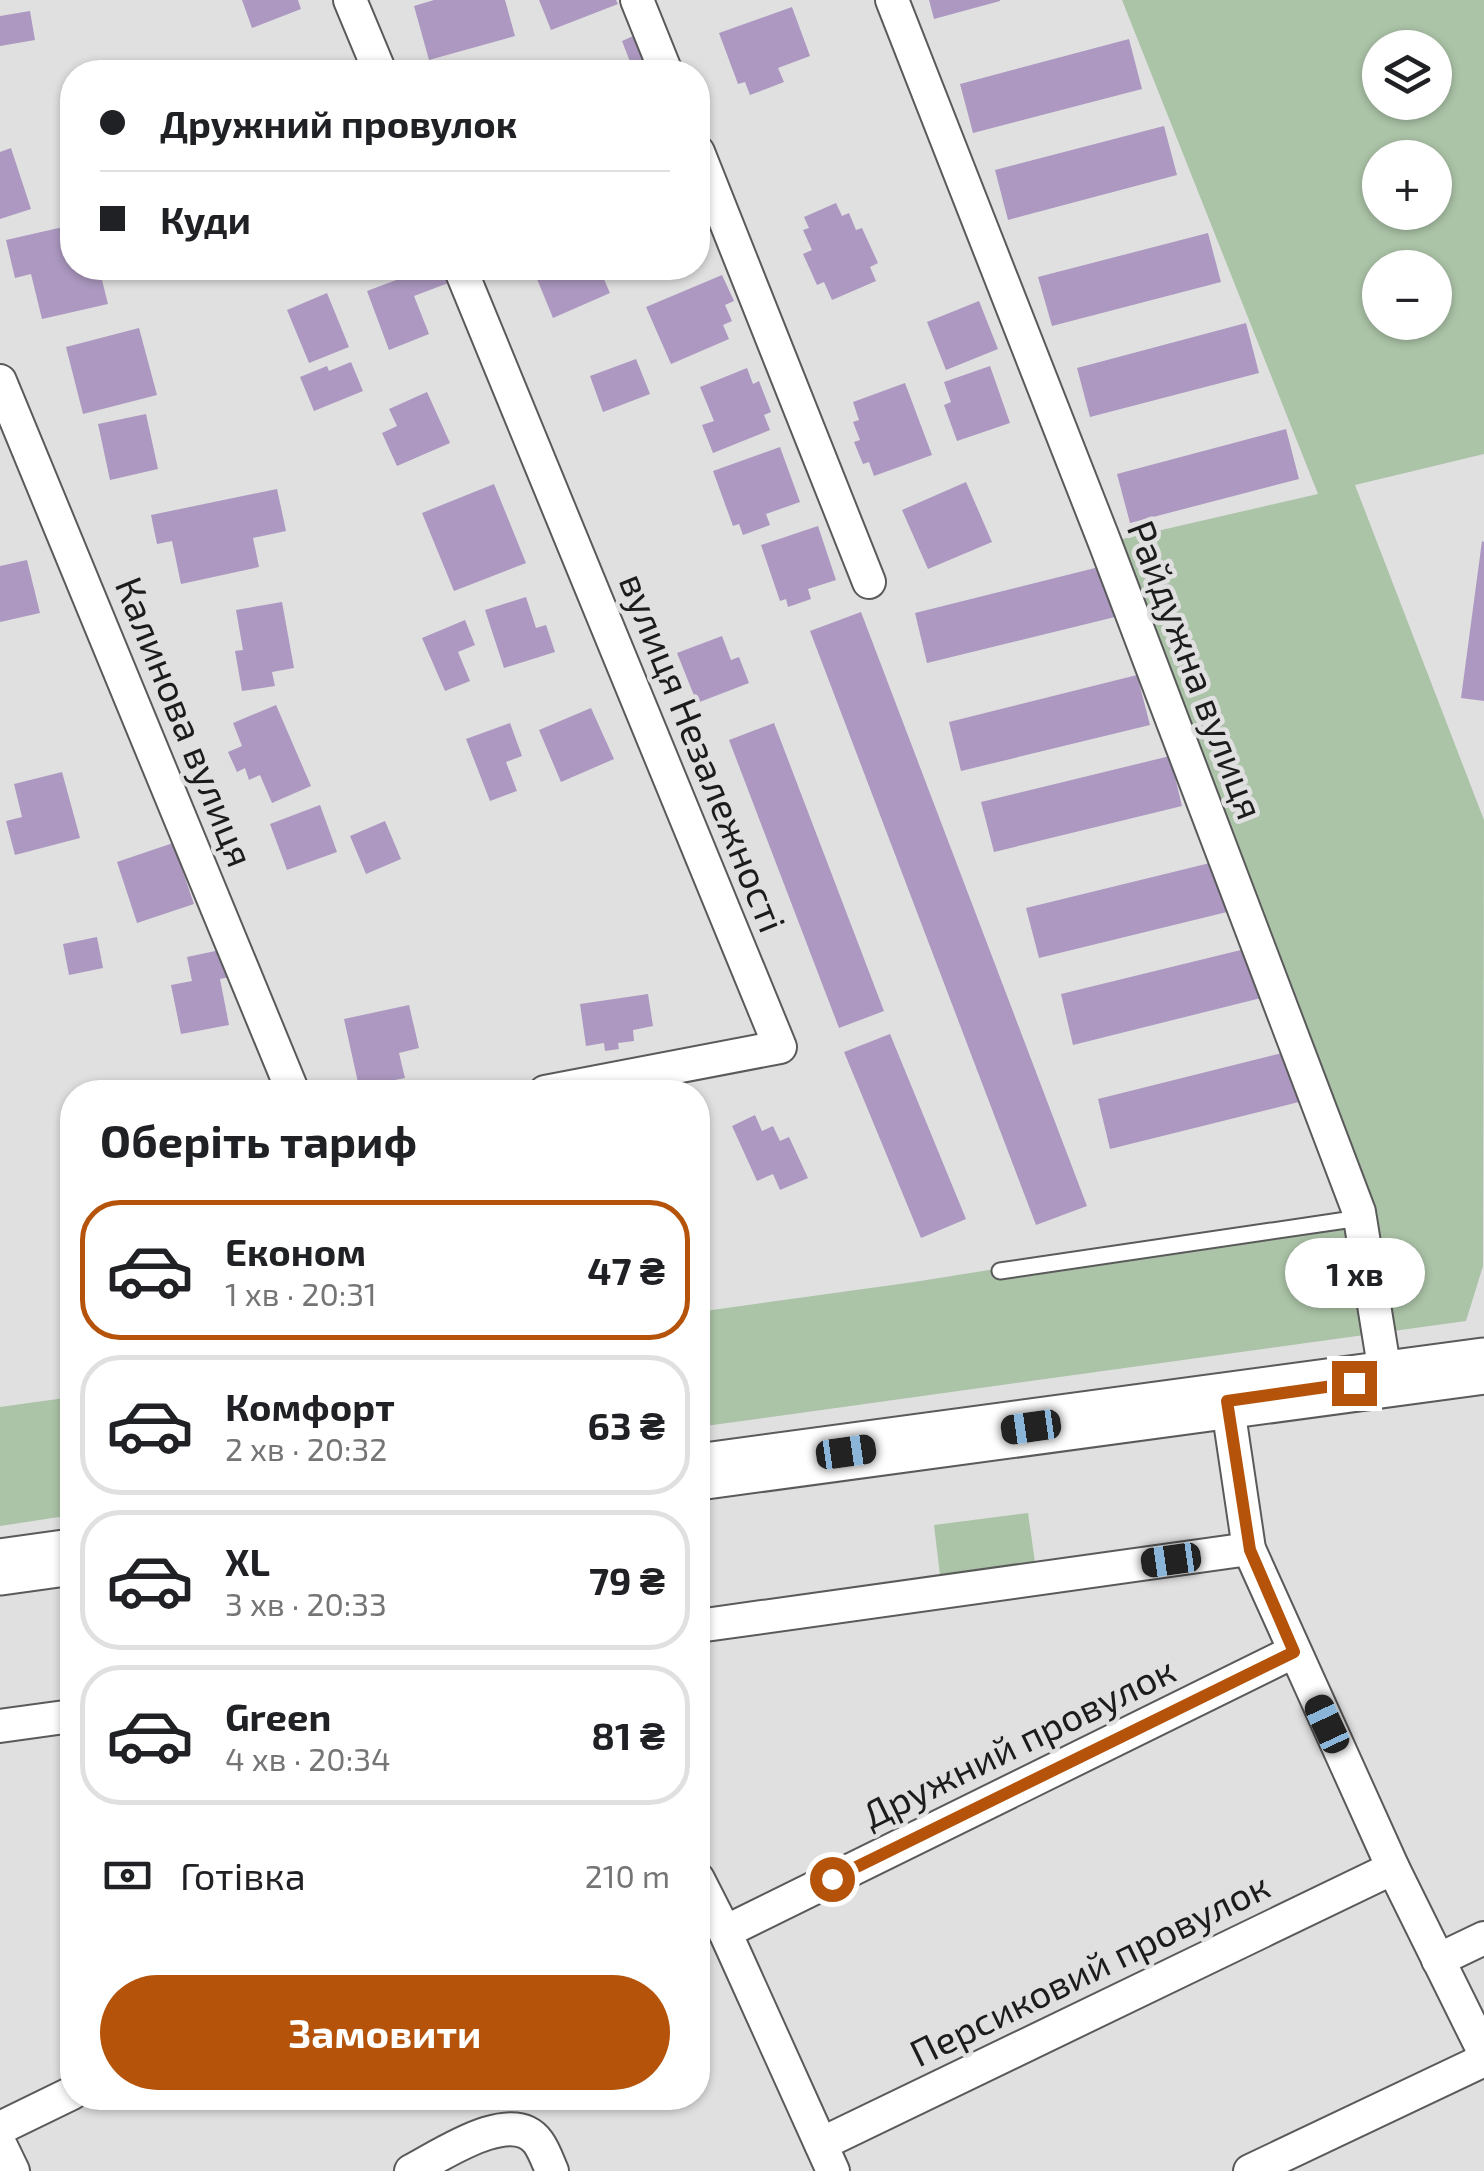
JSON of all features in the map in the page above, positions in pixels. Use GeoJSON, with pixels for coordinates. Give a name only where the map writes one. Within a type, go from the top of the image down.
{"type":"FeatureCollection","features":[{"type":"Feature","properties":{"kind":"highway"},"geometry":{"type":"LineString","coordinates":[[710,1470],[1484,1366]]}},
{"type":"Feature","properties":{"kind":"highway"},"geometry":{"type":"LineString","coordinates":[[0,1567],[60,1559]]}},
{"type":"Feature","properties":{"kind":"street"},"geometry":{"type":"LineString","coordinates":[[350,0],[375,60]]}},
{"type":"Feature","properties":{"kind":"street"},"geometry":{"type":"LineString","coordinates":[[637,0],[661,60]]}},
{"type":"Feature","properties":{"kind":"street","name":"Райдужна вулиця"},"geometry":{"type":"LineString","coordinates":[[892,0],[1105,543],[1360,1218],[1386,1379]]}},
{"type":"Feature","properties":{"kind":"street"},"geometry":{"type":"LineString","coordinates":[[710,182],[869,582]]}},
{"type":"Feature","properties":{"kind":"street","name":"вулиця Незалежності"},"geometry":{"type":"LineString","coordinates":[[465,280],[780,1046],[606,1080]]}},
{"type":"Feature","properties":{"kind":"street","name":"Калинова вулиця"},"geometry":{"type":"LineString","coordinates":[[0,381],[289,1080]]}},
{"type":"Feature","properties":{"kind":"street"},"geometry":{"type":"LineString","coordinates":[[1227,1401],[1250,1550],[1393,1868],[1484,2056],[1250,2171]]}},
{"type":"Feature","properties":{"kind":"street"},"geometry":{"type":"LineString","coordinates":[[710,1624],[1250,1550]]}},
{"type":"Feature","properties":{"kind":"street","name":"Дружний провулок"},"geometry":{"type":"LineString","coordinates":[[725,1932],[1294,1652]]}},
{"type":"Feature","properties":{"kind":"street"},"geometry":{"type":"LineString","coordinates":[[0,1726],[60,1718]]}},
{"type":"Feature","properties":{"kind":"street","name":"Персиковий провулок"},"geometry":{"type":"LineString","coordinates":[[827,2158],[1393,1868]]}},
{"type":"Feature","properties":{"kind":"street"},"geometry":{"type":"LineString","coordinates":[[710,1903],[827,2158]]}},
{"type":"Feature","properties":{"kind":"street"},"geometry":{"type":"LineString","coordinates":[[1438,1960],[1484,1938]]}},
{"type":"Feature","properties":{"kind":"street"},"geometry":{"type":"LineString","coordinates":[[0,2128],[60,2099]]}},
{"type":"Feature","properties":{"kind":"street"},"geometry":{"type":"LineString","coordinates":[[411,2171],[490,2131],[514,2128],[537,2140],[552,2171]]}},
{"type":"Feature","properties":{"kind":"street"},"geometry":{"type":"LineString","coordinates":[[0,2144],[14,2171]]}},
{"type":"Feature","properties":{"kind":"lane"},"geometry":{"type":"LineString","coordinates":[[1000,1271],[1360,1218]]}},
{"type":"Feature","properties":{"kind":"green space"},"geometry":{"type":"Polygon","coordinates":[[[1122,0],[1484,0],[1484,454],[1355,485],[1484,820],[1483,1266],[1466,1321],[710,1425],[710,1310],[1359,1211],[1105,543],[1318,494],[1122,0]]]}},
{"type":"Feature","properties":{"kind":"green space"},"geometry":{"type":"Polygon","coordinates":[[[60,1399],[60,1517],[0,1526],[0,1407],[60,1399]]]}},
{"type":"Feature","properties":{"kind":"green space"},"geometry":{"type":"Polygon","coordinates":[[[1028,1513],[1035,1562],[940,1575],[934,1525],[1028,1513]]]}},
{"type":"Feature","properties":{"kind":"building"},"geometry":{"type":"Polygon","coordinates":[[[242,0],[298,0],[301,9],[252,28],[242,0]]]}},
{"type":"Feature","properties":{"kind":"building"},"geometry":{"type":"Polygon","coordinates":[[[434,0],[505,0],[515,36],[429,60],[414,6],[434,0]]]}},
{"type":"Feature","properties":{"kind":"building"},"geometry":{"type":"Polygon","coordinates":[[[539,0],[616,0],[618,4],[551,30],[539,0]]]}},
{"type":"Feature","properties":{"kind":"building"},"geometry":{"type":"Polygon","coordinates":[[[929,0],[1000,0],[1000,1],[934,19],[929,0]]]}},
{"type":"Feature","properties":{"kind":"building"},"geometry":{"type":"Polygon","coordinates":[[[792,7],[810,56],[778,68],[784,82],[750,95],[745,82],[738,84],[719,33],[792,7]]]}},
{"type":"Feature","properties":{"kind":"building"},"geometry":{"type":"Polygon","coordinates":[[[30,11],[35,40],[0,46],[0,16],[30,11]]]}},
{"type":"Feature","properties":{"kind":"building"},"geometry":{"type":"Polygon","coordinates":[[[638,34],[648,60],[629,60],[622,41],[638,34]]]}},
{"type":"Feature","properties":{"kind":"building"},"geometry":{"type":"Polygon","coordinates":[[[1129,39],[1142,89],[973,133],[960,84],[1129,39]]]}},
{"type":"Feature","properties":{"kind":"building"},"geometry":{"type":"Polygon","coordinates":[[[1164,126],[1177,175],[1008,220],[995,170],[1164,126]]]}},
{"type":"Feature","properties":{"kind":"building"},"geometry":{"type":"Polygon","coordinates":[[[11,148],[31,209],[0,219],[0,152],[11,148]]]}},
{"type":"Feature","properties":{"kind":"building"},"geometry":{"type":"Polygon","coordinates":[[[836,203],[842,216],[849,213],[856,230],[862,228],[878,263],[870,267],[876,281],[832,300],[824,282],[817,285],[803,254],[812,250],[803,230],[809,228],[804,217],[836,203]]]}},
{"type":"Feature","properties":{"kind":"building"},"geometry":{"type":"Polygon","coordinates":[[[60,228],[60,280],[102,280],[108,304],[42,319],[31,274],[15,278],[6,240],[60,228]]]}},
{"type":"Feature","properties":{"kind":"building"},"geometry":{"type":"Polygon","coordinates":[[[1208,233],[1221,282],[1052,326],[1038,277],[1208,233]]]}},
{"type":"Feature","properties":{"kind":"building"},"geometry":{"type":"Polygon","coordinates":[[[722,275],[734,301],[725,305],[732,321],[723,325],[729,339],[671,364],[646,307],[722,275]]]}},
{"type":"Feature","properties":{"kind":"building"},"geometry":{"type":"Polygon","coordinates":[[[396,280],[451,282],[414,296],[429,334],[389,350],[367,291],[396,280]]]}},
{"type":"Feature","properties":{"kind":"building"},"geometry":{"type":"Polygon","coordinates":[[[537,280],[604,280],[610,293],[553,318],[537,280]]]}},
{"type":"Feature","properties":{"kind":"building"},"geometry":{"type":"Polygon","coordinates":[[[327,293],[349,347],[309,363],[287,310],[327,293]]]}},
{"type":"Feature","properties":{"kind":"building"},"geometry":{"type":"Polygon","coordinates":[[[979,301],[998,349],[946,370],[927,322],[979,301]]]}},
{"type":"Feature","properties":{"kind":"building"},"geometry":{"type":"Polygon","coordinates":[[[1246,323],[1259,373],[1090,417],[1077,368],[1246,323]]]}},
{"type":"Feature","properties":{"kind":"building"},"geometry":{"type":"Polygon","coordinates":[[[139,328],[157,395],[83,414],[66,347],[139,328]]]}},
{"type":"Feature","properties":{"kind":"building"},"geometry":{"type":"Polygon","coordinates":[[[636,359],[650,394],[603,412],[590,376],[636,359]]]}},
{"type":"Feature","properties":{"kind":"building"},"geometry":{"type":"Polygon","coordinates":[[[351,362],[363,391],[314,411],[300,377],[351,362]]]}},
{"type":"Feature","properties":{"kind":"building"},"geometry":{"type":"Polygon","coordinates":[[[990,366],[1010,423],[957,441],[944,405],[951,402],[944,382],[990,366]]]}},
{"type":"Feature","properties":{"kind":"building"},"geometry":{"type":"Polygon","coordinates":[[[747,368],[753,384],[759,381],[771,412],[764,415],[770,430],[713,453],[702,425],[714,421],[700,387],[747,368]]]}},
{"type":"Feature","properties":{"kind":"building"},"geometry":{"type":"Polygon","coordinates":[[[905,383],[932,455],[874,476],[869,462],[863,464],[854,442],[860,440],[853,422],[859,420],[853,402],[905,383]]]}},
{"type":"Feature","properties":{"kind":"building"},"geometry":{"type":"Polygon","coordinates":[[[427,392],[450,443],[397,466],[382,433],[397,426],[389,409],[427,392]]]}},
{"type":"Feature","properties":{"kind":"building"},"geometry":{"type":"Polygon","coordinates":[[[146,414],[158,469],[110,480],[98,424],[146,414]]]}},
{"type":"Feature","properties":{"kind":"building"},"geometry":{"type":"Polygon","coordinates":[[[1286,429],[1299,479],[1130,523],[1117,474],[1286,429]]]}},
{"type":"Feature","properties":{"kind":"building"},"geometry":{"type":"Polygon","coordinates":[[[780,447],[800,502],[766,514],[770,525],[743,535],[739,524],[733,526],[713,471],[780,447]]]}},
{"type":"Feature","properties":{"kind":"building"},"geometry":{"type":"Polygon","coordinates":[[[966,482],[992,542],[928,569],[902,510],[966,482]]]}},
{"type":"Feature","properties":{"kind":"building"},"geometry":{"type":"Polygon","coordinates":[[[494,484],[526,563],[454,591],[422,513],[494,484]]]}},
{"type":"Feature","properties":{"kind":"building"},"geometry":{"type":"Polygon","coordinates":[[[277,489],[286,531],[253,538],[259,567],[181,584],[172,541],[157,544],[151,515],[277,489]]]}},
{"type":"Feature","properties":{"kind":"building"},"geometry":{"type":"Polygon","coordinates":[[[818,526],[836,580],[808,589],[811,599],[788,607],[786,599],[780,601],[761,545],[818,526]]]}},
{"type":"Feature","properties":{"kind":"building"},"geometry":{"type":"Polygon","coordinates":[[[1484,542],[1484,701],[1461,698],[1484,542]]]}},
{"type":"Feature","properties":{"kind":"building"},"geometry":{"type":"Polygon","coordinates":[[[27,560],[40,613],[0,622],[0,566],[27,560]]]}},
{"type":"Feature","properties":{"kind":"building"},"geometry":{"type":"Polygon","coordinates":[[[1103,566],[1115,617],[927,663],[915,613],[1103,566]]]}},
{"type":"Feature","properties":{"kind":"building"},"geometry":{"type":"Polygon","coordinates":[[[526,597],[536,628],[546,625],[555,652],[504,668],[485,610],[526,597]]]}},
{"type":"Feature","properties":{"kind":"building"},"geometry":{"type":"Polygon","coordinates":[[[282,602],[294,668],[272,672],[275,686],[242,691],[235,651],[243,650],[236,610],[282,602]]]}},
{"type":"Feature","properties":{"kind":"building"},"geometry":{"type":"Polygon","coordinates":[[[861,612],[1087,1206],[1036,1225],[810,631],[861,612]]]}},
{"type":"Feature","properties":{"kind":"building"},"geometry":{"type":"Polygon","coordinates":[[[465,620],[475,645],[458,652],[470,681],[445,691],[422,638],[465,620]]]}},
{"type":"Feature","properties":{"kind":"building"},"geometry":{"type":"Polygon","coordinates":[[[722,636],[731,660],[739,657],[749,683],[697,703],[677,653],[722,636]]]}},
{"type":"Feature","properties":{"kind":"building"},"geometry":{"type":"Polygon","coordinates":[[[1137,675],[1150,725],[961,771],[949,722],[1137,675]]]}},
{"type":"Feature","properties":{"kind":"building"},"geometry":{"type":"Polygon","coordinates":[[[276,705],[311,786],[272,803],[260,775],[249,780],[245,768],[237,772],[228,752],[242,746],[233,723],[276,705]]]}},
{"type":"Feature","properties":{"kind":"building"},"geometry":{"type":"Polygon","coordinates":[[[591,708],[614,759],[561,782],[539,730],[591,708]]]}},
{"type":"Feature","properties":{"kind":"building"},"geometry":{"type":"Polygon","coordinates":[[[510,723],[522,756],[506,762],[517,791],[490,801],[466,739],[510,723]]]}},
{"type":"Feature","properties":{"kind":"building"},"geometry":{"type":"Polygon","coordinates":[[[774,723],[884,1011],[839,1028],[729,740],[774,723]]]}},
{"type":"Feature","properties":{"kind":"building"},"geometry":{"type":"Polygon","coordinates":[[[1170,756],[1182,806],[994,852],[981,802],[1170,756]]]}},
{"type":"Feature","properties":{"kind":"building"},"geometry":{"type":"Polygon","coordinates":[[[62,772],[80,838],[15,855],[6,821],[22,817],[14,784],[62,772]]]}},
{"type":"Feature","properties":{"kind":"building"},"geometry":{"type":"Polygon","coordinates":[[[320,805],[337,852],[287,870],[270,824],[320,805]]]}},
{"type":"Feature","properties":{"kind":"building"},"geometry":{"type":"Polygon","coordinates":[[[385,821],[401,859],[366,874],[350,836],[385,821]]]}},
{"type":"Feature","properties":{"kind":"building"},"geometry":{"type":"Polygon","coordinates":[[[173,843],[194,904],[137,923],[117,862],[173,843]]]}},
{"type":"Feature","properties":{"kind":"building"},"geometry":{"type":"Polygon","coordinates":[[[1214,862],[1227,912],[1039,958],[1026,908],[1214,862]]]}},
{"type":"Feature","properties":{"kind":"building"},"geometry":{"type":"Polygon","coordinates":[[[97,937],[103,968],[69,975],[63,944],[97,937]]]}},
{"type":"Feature","properties":{"kind":"building"},"geometry":{"type":"Polygon","coordinates":[[[1249,948],[1261,998],[1073,1045],[1061,994],[1249,948]]]}},
{"type":"Feature","properties":{"kind":"building"},"geometry":{"type":"Polygon","coordinates":[[[225,949],[230,977],[220,979],[229,1025],[181,1034],[171,985],[192,981],[187,957],[225,949]]]}},
{"type":"Feature","properties":{"kind":"building"},"geometry":{"type":"Polygon","coordinates":[[[648,994],[653,1026],[633,1030],[634,1041],[618,1043],[619,1049],[605,1051],[604,1043],[586,1046],[580,1004],[648,994]]]}},
{"type":"Feature","properties":{"kind":"building"},"geometry":{"type":"Polygon","coordinates":[[[409,1005],[419,1048],[399,1053],[405,1078],[357,1080],[344,1019],[409,1005]]]}},
{"type":"Feature","properties":{"kind":"building"},"geometry":{"type":"Polygon","coordinates":[[[890,1034],[966,1219],[921,1238],[844,1052],[890,1034]]]}},
{"type":"Feature","properties":{"kind":"building"},"geometry":{"type":"Polygon","coordinates":[[[1286,1052],[1299,1102],[1110,1149],[1098,1099],[1286,1052]]]}},
{"type":"Feature","properties":{"kind":"building"},"geometry":{"type":"Polygon","coordinates":[[[755,1115],[762,1131],[773,1126],[780,1141],[789,1137],[808,1178],[780,1190],[773,1174],[757,1181],[732,1126],[755,1115]]]}},
{"type":"Feature","properties":{"kind":"route"},"geometry":{"type":"LineString","coordinates":[[832,1879],[1294,1652],[1250,1550],[1227,1401],[1354,1383]]}}]}
